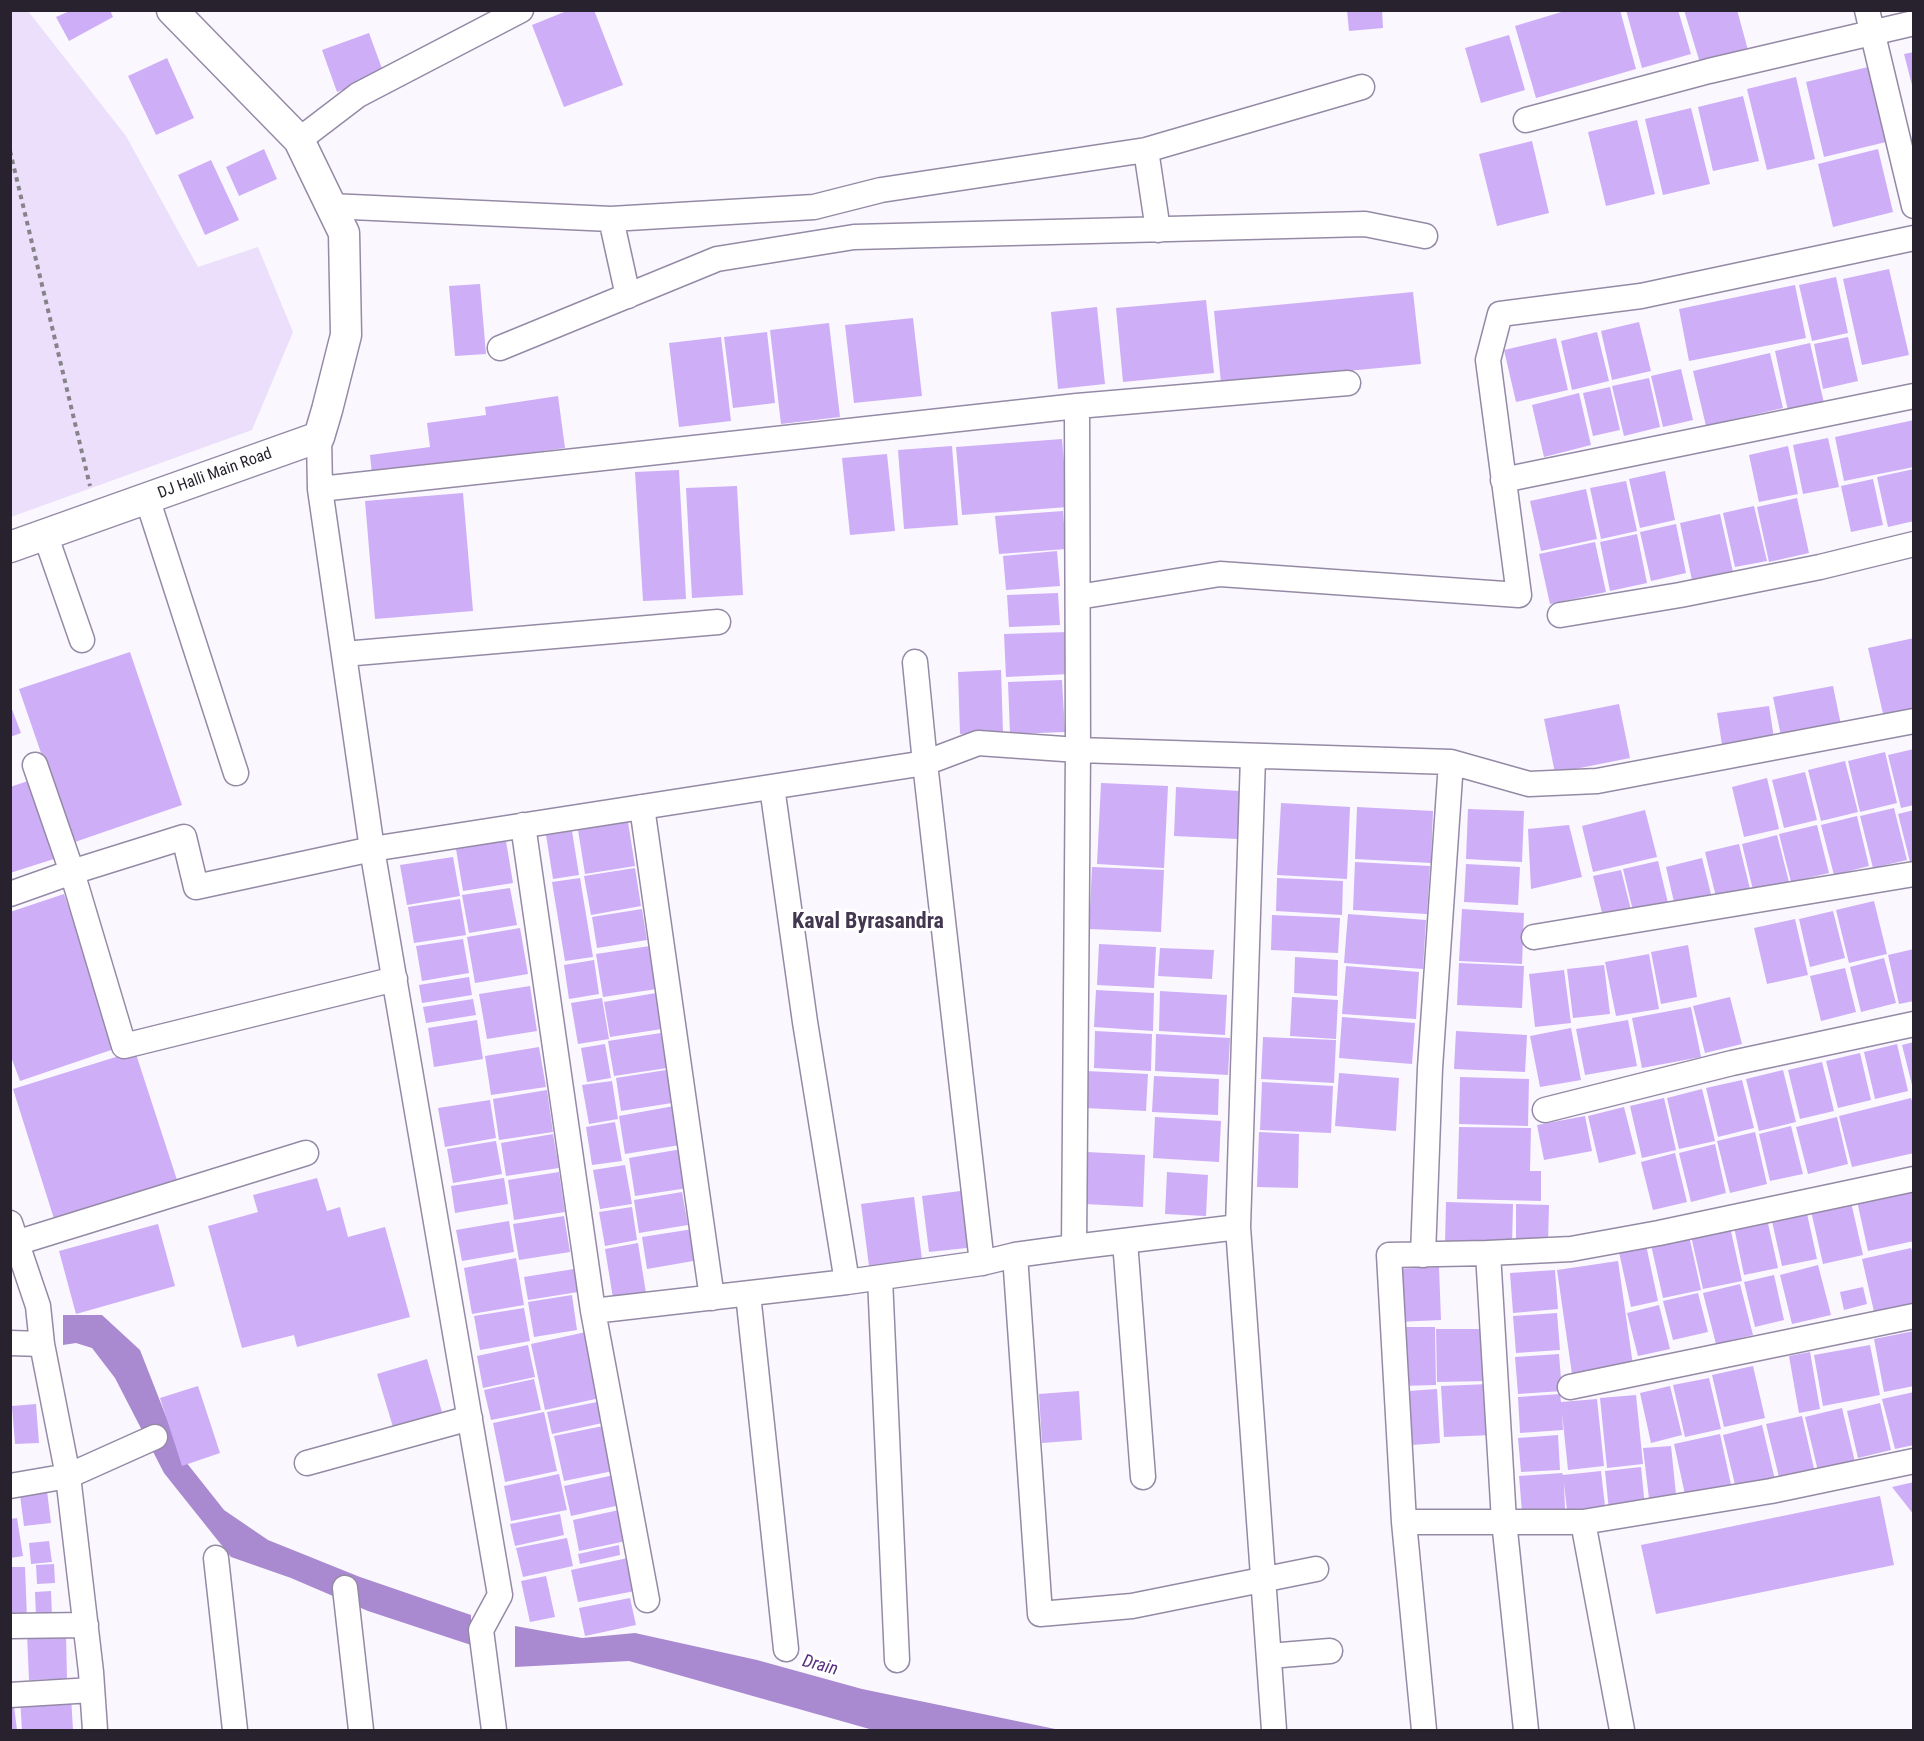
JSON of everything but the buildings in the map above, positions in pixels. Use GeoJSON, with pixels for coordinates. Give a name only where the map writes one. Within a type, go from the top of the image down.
{"type":"FeatureCollection","features":[{"type":"Feature","properties":{"kind":"street"},"geometry":{"type":"LineString","coordinates":[[172,10],[299,140],[344,233],[345,335],[319,437],[320,489],[372,849],[500,1595],[482,1630],[494,1731]]}},
{"type":"Feature","properties":{"kind":"street"},"geometry":{"type":"LineString","coordinates":[[299,140],[358,95],[521,10]]}},
{"type":"Feature","properties":{"kind":"street"},"geometry":{"type":"LineString","coordinates":[[1870,21],[1914,206]]}},
{"type":"Feature","properties":{"kind":"street"},"geometry":{"type":"LineString","coordinates":[[1526,120],[1709,71],[1870,21],[1914,23]]}},
{"type":"Feature","properties":{"kind":"street"},"geometry":{"type":"LineString","coordinates":[[330,206],[610,219],[814,207],[881,190],[1146,150],[1362,87]]}},
{"type":"Feature","properties":{"kind":"street"},"geometry":{"type":"LineString","coordinates":[[1146,150],[1158,230]]}},
{"type":"Feature","properties":{"kind":"street"},"geometry":{"type":"LineString","coordinates":[[610,219],[627,296]]}},
{"type":"Feature","properties":{"kind":"street"},"geometry":{"type":"LineString","coordinates":[[500,348],[717,259],[854,237],[1365,224],[1425,236]]}},
{"type":"Feature","properties":{"kind":"street"},"geometry":{"type":"LineString","coordinates":[[1078,597],[1220,574],[1519,595],[1488,360],[1500,314],[1641,296],[1914,238]]}},
{"type":"Feature","properties":{"kind":"street"},"geometry":{"type":"LineString","coordinates":[[320,489],[1077,406],[1348,383]]}},
{"type":"Feature","properties":{"kind":"street"},"geometry":{"type":"LineString","coordinates":[[1503,480],[1914,396]]}},
{"type":"Feature","properties":{"kind":"street"},"geometry":{"type":"LineString","coordinates":[[1074,1246],[1078,750],[1077,406]]}},
{"type":"Feature","properties":{"kind":"street","name":"DJ Halli Main Road"},"geometry":{"type":"LineString","coordinates":[[10,547],[319,437]]}},
{"type":"Feature","properties":{"kind":"street"},"geometry":{"type":"LineString","coordinates":[[147,498],[236,773]]}},
{"type":"Feature","properties":{"kind":"street"},"geometry":{"type":"LineString","coordinates":[[45,534],[82,640]]}},
{"type":"Feature","properties":{"kind":"street"},"geometry":{"type":"LineString","coordinates":[[1560,615],[1680,595],[1820,567],[1914,544]]}},
{"type":"Feature","properties":{"kind":"street"},"geometry":{"type":"LineString","coordinates":[[344,654],[718,622]]}},
{"type":"Feature","properties":{"kind":"street"},"geometry":{"type":"LineString","coordinates":[[915,662],[982,1263]]}},
{"type":"Feature","properties":{"kind":"street"},"geometry":{"type":"LineString","coordinates":[[10,894],[184,837],[196,888],[372,849],[925,763],[978,742],[1078,750],[1451,762],[1528,784],[1597,781],[1914,721]]}},
{"type":"Feature","properties":{"kind":"street"},"geometry":{"type":"LineString","coordinates":[[1253,757],[1238,1227],[1274,1731]]}},
{"type":"Feature","properties":{"kind":"street"},"geometry":{"type":"LineString","coordinates":[[1423,1255],[1430,1068],[1451,762]]}},
{"type":"Feature","properties":{"kind":"street"},"geometry":{"type":"LineString","coordinates":[[35,765],[72,872],[124,1046],[395,979]]}},
{"type":"Feature","properties":{"kind":"street"},"geometry":{"type":"LineString","coordinates":[[772,787],[803,1010],[847,1282]]}},
{"type":"Feature","properties":{"kind":"street"},"geometry":{"type":"LineString","coordinates":[[642,807],[712,1298]]}},
{"type":"Feature","properties":{"kind":"street"},"geometry":{"type":"LineString","coordinates":[[523,825],[592,1311],[647,1600]]}},
{"type":"Feature","properties":{"kind":"street"},"geometry":{"type":"LineString","coordinates":[[1534,937],[1914,874]]}},
{"type":"Feature","properties":{"kind":"street"},"geometry":{"type":"LineString","coordinates":[[1545,1110],[1732,1063],[1914,1024]]}},
{"type":"Feature","properties":{"kind":"street"},"geometry":{"type":"LineString","coordinates":[[94,1731],[86,1625],[68,1476],[42,1341],[38,1306],[13,1233],[306,1153]]}},
{"type":"Feature","properties":{"kind":"street"},"geometry":{"type":"LineString","coordinates":[[1424,1731],[1404,1522],[1389,1254],[1423,1255],[1571,1249],[1659,1233],[1914,1179]]}},
{"type":"Feature","properties":{"kind":"street"},"geometry":{"type":"LineString","coordinates":[[592,1311],[880,1278],[982,1263],[1015,1255],[1074,1246],[1238,1227]]}},
{"type":"Feature","properties":{"kind":"street"},"geometry":{"type":"LineString","coordinates":[[1125,1241],[1143,1477]]}},
{"type":"Feature","properties":{"kind":"street"},"geometry":{"type":"LineString","coordinates":[[1488,1253],[1504,1521],[1526,1731]]}},
{"type":"Feature","properties":{"kind":"street"},"geometry":{"type":"LineString","coordinates":[[1015,1255],[1040,1614],[1132,1606],[1316,1569]]}},
{"type":"Feature","properties":{"kind":"street"},"geometry":{"type":"LineString","coordinates":[[880,1278],[897,1660]]}},
{"type":"Feature","properties":{"kind":"street"},"geometry":{"type":"LineString","coordinates":[[748,1294],[786,1649]]}},
{"type":"Feature","properties":{"kind":"street"},"geometry":{"type":"LineString","coordinates":[[1570,1388],[1914,1316]]}},
{"type":"Feature","properties":{"kind":"street"},"geometry":{"type":"LineString","coordinates":[[10,1343],[42,1341]]}},
{"type":"Feature","properties":{"kind":"street"},"geometry":{"type":"LineString","coordinates":[[307,1463],[470,1418]]}},
{"type":"Feature","properties":{"kind":"street"},"geometry":{"type":"LineString","coordinates":[[10,1486],[68,1476],[155,1437]]}},
{"type":"Feature","properties":{"kind":"street"},"geometry":{"type":"LineString","coordinates":[[1404,1522],[1583,1522],[1772,1491],[1914,1461]]}},
{"type":"Feature","properties":{"kind":"street"},"geometry":{"type":"LineString","coordinates":[[1583,1522],[1623,1731]]}},
{"type":"Feature","properties":{"kind":"street"},"geometry":{"type":"LineString","coordinates":[[216,1558],[235,1731]]}},
{"type":"Feature","properties":{"kind":"street"},"geometry":{"type":"LineString","coordinates":[[345,1588],[361,1731]]}},
{"type":"Feature","properties":{"kind":"street"},"geometry":{"type":"LineString","coordinates":[[10,1626],[86,1625]]}},
{"type":"Feature","properties":{"kind":"street"},"geometry":{"type":"LineString","coordinates":[[1269,1656],[1330,1650]]}},
{"type":"Feature","properties":{"kind":"street"},"geometry":{"type":"LineString","coordinates":[[10,1695],[92,1690]]}},
{"type":"Feature","properties":{"kind":"path"},"geometry":{"type":"LineString","coordinates":[[10,151],[97,516]]}},
{"type":"Feature","properties":{"kind":"shaded area"},"geometry":{"type":"Polygon","coordinates":[[[10,11],[28,11],[126,136],[198,267],[258,247],[293,332],[252,430],[11,517],[10,11]]]}},
{"type":"Feature","properties":{"kind":"shaded area"},"geometry":{"type":"Polygon","coordinates":[[[63,1315],[102,1315],[140,1350],[182,1457],[224,1510],[268,1540],[360,1577],[471,1615],[471,1645],[368,1611],[291,1578],[231,1557],[164,1473],[115,1378],[92,1348],[76,1343],[63,1345],[63,1315]]]}},
{"type":"Feature","properties":{"kind":"shaded area"},"geometry":{"type":"Polygon","coordinates":[[[515,1626],[582,1638],[635,1633],[757,1660],[862,1689],[1060,1730],[873,1730],[629,1661],[515,1667],[515,1626]]]}},
{"type":"Feature","properties":{"kind":"district","name":"Kaval Byrasandra"},"geometry":{"type":"Point","coordinates":[868,922]}},
{"type":"Feature","properties":{"kind":"water label","name":"Drain"},"geometry":{"type":"Point","coordinates":[820,1666]}}]}
